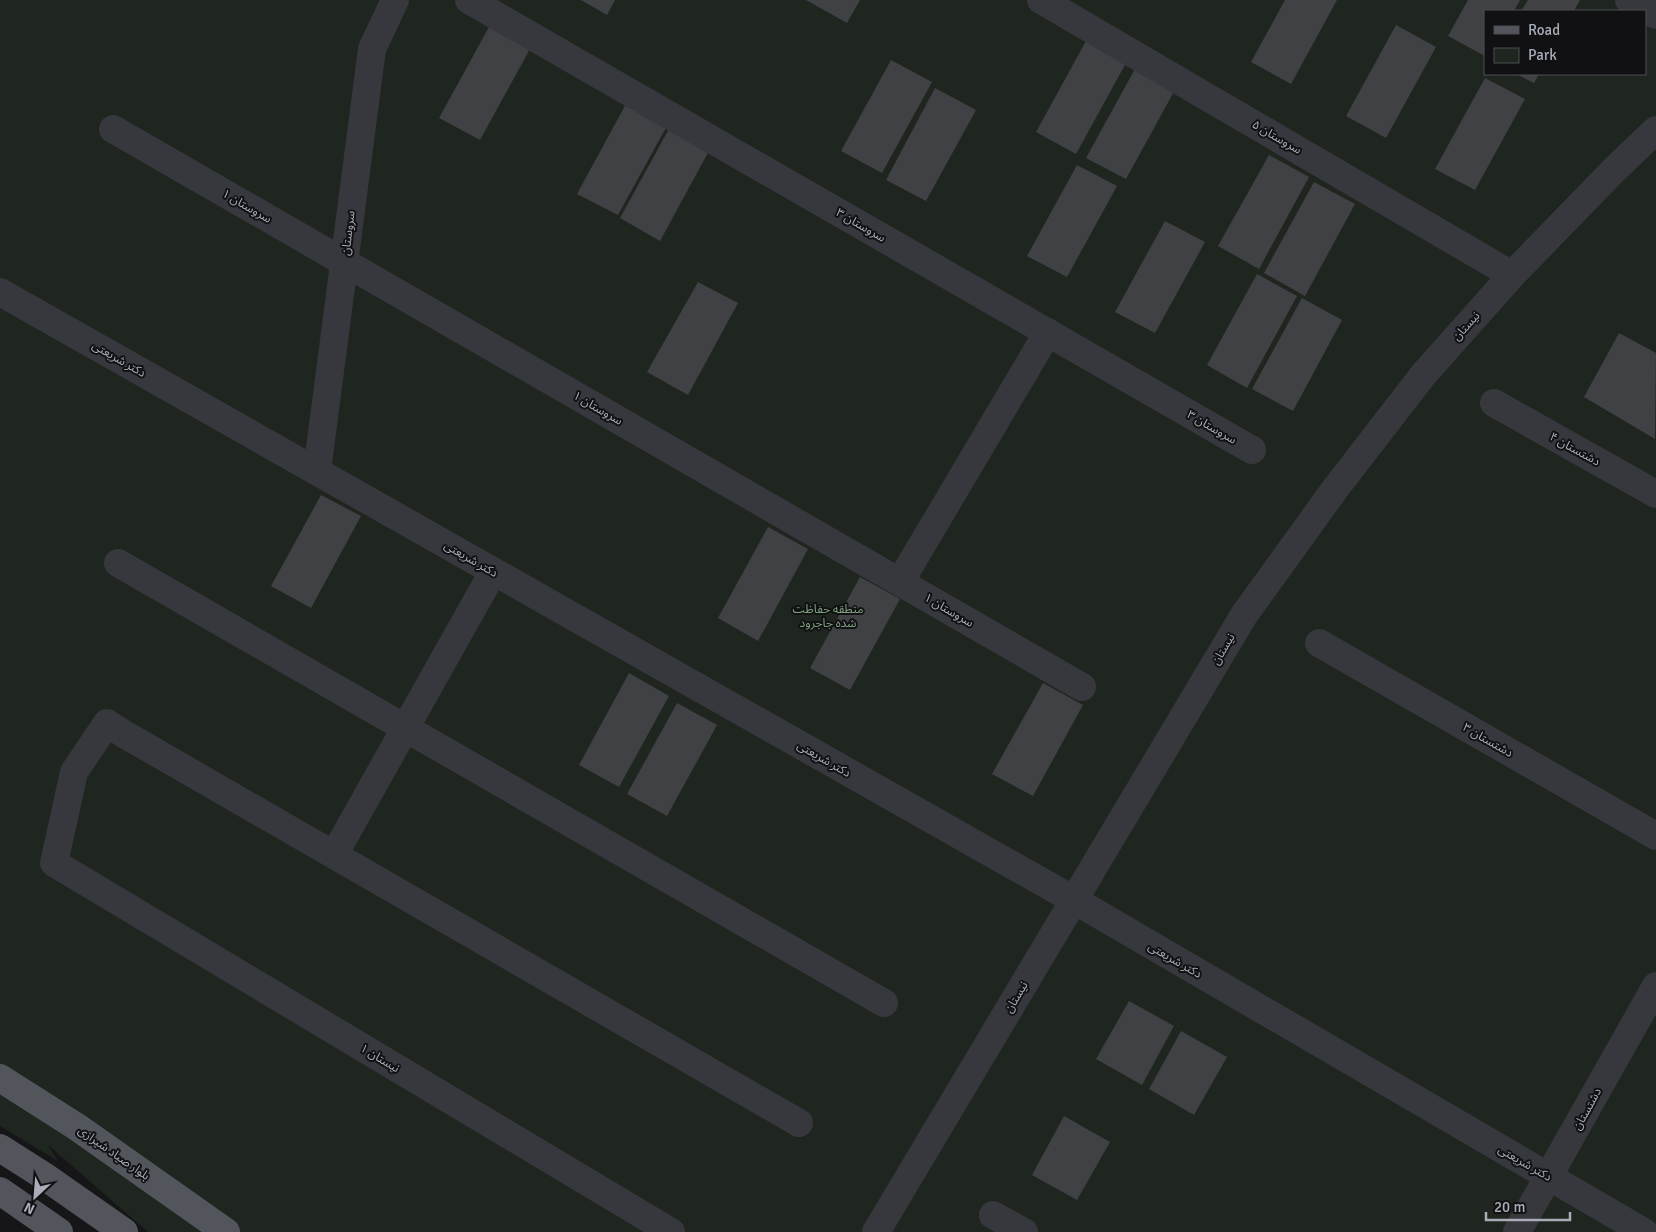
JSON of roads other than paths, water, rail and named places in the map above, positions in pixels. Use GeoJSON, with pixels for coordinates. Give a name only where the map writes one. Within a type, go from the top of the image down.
{"type":"FeatureCollection","features":[{"type":"Feature","properties":{"kind":"main road","name":"بلوار صیاد شیرازی"},"geometry":{"type":"LineString","coordinates":[[0,1078],[76,1126],[226,1232]]}},
{"type":"Feature","properties":{"kind":"main road"},"geometry":{"type":"LineString","coordinates":[[0,1148],[124,1232]]}},
{"type":"Feature","properties":{"kind":"main road"},"geometry":{"type":"LineString","coordinates":[[0,1191],[59,1232]]}},
{"type":"Feature","properties":{"kind":"street","name":"سروستان"},"geometry":{"type":"LineString","coordinates":[[317,472],[372,49],[395,0]]}},
{"type":"Feature","properties":{"kind":"street","name":"سروستان ۳"},"geometry":{"type":"LineString","coordinates":[[469,0],[1252,450]]}},
{"type":"Feature","properties":{"kind":"street","name":"سروستان ۵"},"geometry":{"type":"LineString","coordinates":[[1041,0],[1512,275]]}},
{"type":"Feature","properties":{"kind":"street"},"geometry":{"type":"LineString","coordinates":[[1629,0],[1656,15]]}},
{"type":"Feature","properties":{"kind":"street","name":"سروستان ۱"},"geometry":{"type":"LineString","coordinates":[[114,130],[1082,687]]}},
{"type":"Feature","properties":{"kind":"street","name":"نیستان"},"geometry":{"type":"LineString","coordinates":[[876,1232],[1244,615],[1335,489],[1422,375],[1512,275],[1614,170],[1656,130]]}},
{"type":"Feature","properties":{"kind":"street","name":"دکتر شریعتی"},"geometry":{"type":"LineString","coordinates":[[0,292],[1074,900],[1644,1232]]}},
{"type":"Feature","properties":{"kind":"street"},"geometry":{"type":"LineString","coordinates":[[900,582],[1048,332]]}},
{"type":"Feature","properties":{"kind":"street","name":"دشتستان ۴"},"geometry":{"type":"LineString","coordinates":[[1494,404],[1656,494]]}},
{"type":"Feature","properties":{"kind":"street"},"geometry":{"type":"LineString","coordinates":[[118,563],[884,1003]]}},
{"type":"Feature","properties":{"kind":"street"},"geometry":{"type":"LineString","coordinates":[[493,572],[334,855],[799,1123]]}},
{"type":"Feature","properties":{"kind":"street","name":"دشتستان ۳"},"geometry":{"type":"LineString","coordinates":[[1319,643],[1656,836]]}},
{"type":"Feature","properties":{"kind":"street","name":"نیستان ۱"},"geometry":{"type":"LineString","coordinates":[[334,855],[106,722],[74,772],[54,863],[671,1232]]}},
{"type":"Feature","properties":{"kind":"street","name":"دشتستان"},"geometry":{"type":"LineString","coordinates":[[1517,1232],[1656,986]]}},
{"type":"Feature","properties":{"kind":"street"},"geometry":{"type":"LineString","coordinates":[[993,1215],[1024,1232]]}},
{"type":"Feature","properties":{"kind":"park label","name":"منطقه حفاظت شده جاجرود"},"geometry":{"type":"Point","coordinates":[828,616]}}]}
